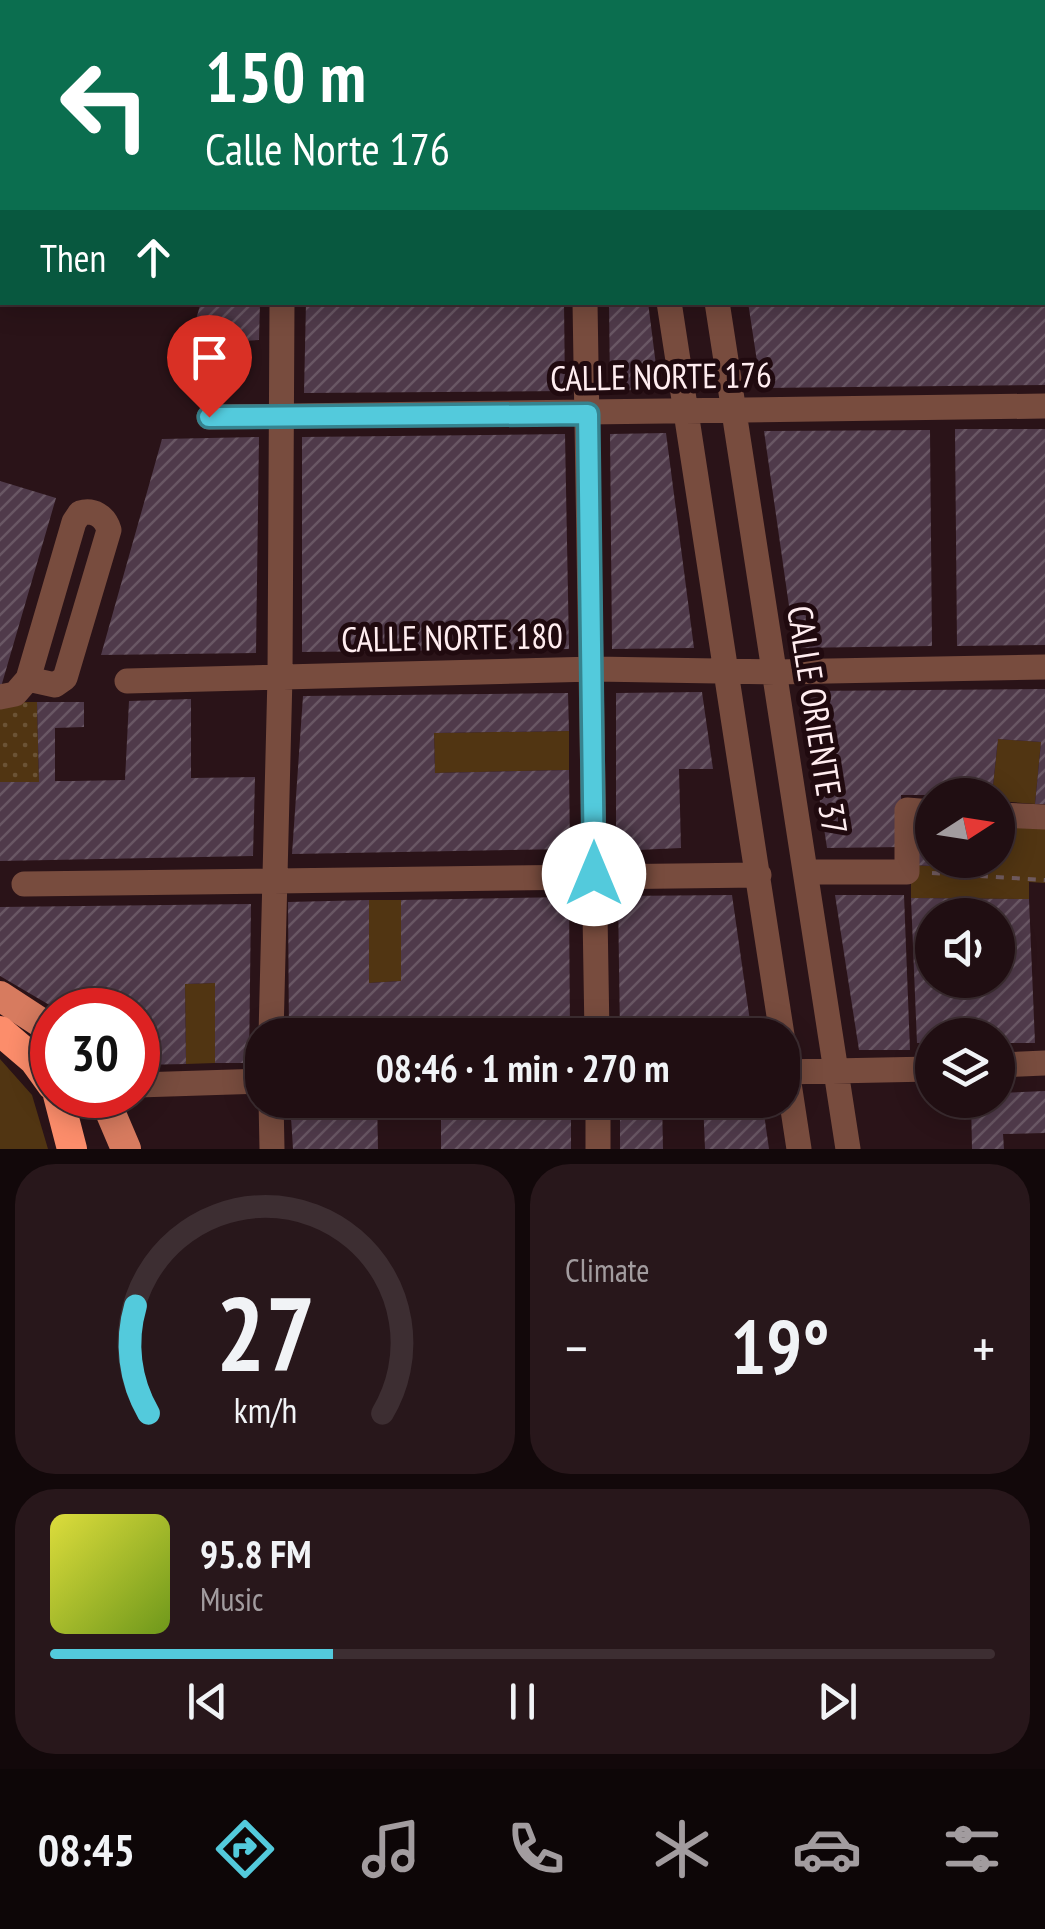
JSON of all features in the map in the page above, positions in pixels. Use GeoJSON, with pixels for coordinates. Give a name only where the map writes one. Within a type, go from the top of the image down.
{"type":"FeatureCollection","features":[{"type":"Feature","properties":{"kind":"highway"},"geometry":{"type":"LineString","coordinates":[[0,1030],[30,1056]]}},
{"type":"Feature","properties":{"kind":"highway"},"geometry":{"type":"LineString","coordinates":[[64,1118],[72,1149]]}},
{"type":"Feature","properties":{"kind":"main road"},"geometry":{"type":"LineString","coordinates":[[0,996],[30,1016]]}},
{"type":"Feature","properties":{"kind":"main road"},"geometry":{"type":"LineString","coordinates":[[112,1118],[126,1149]]}},
{"type":"Feature","properties":{"kind":"street"},"geometry":{"type":"LineString","coordinates":[[271,1018],[280,676],[282,305]]}},
{"type":"Feature","properties":{"kind":"street"},"geometry":{"type":"LineString","coordinates":[[585,305],[597,1018]]}},
{"type":"Feature","properties":{"kind":"street"},"geometry":{"type":"LineString","coordinates":[[669,305],[779,1018]]}},
{"type":"Feature","properties":{"kind":"street","name":"CALLE ORIENTE 37"},"geometry":{"type":"LineString","coordinates":[[718,305],[848,1149]]}},
{"type":"Feature","properties":{"kind":"street","name":"CALLE NORTE 176"},"geometry":{"type":"LineString","coordinates":[[209,417],[1045,406]]}},
{"type":"Feature","properties":{"kind":"street"},"geometry":{"type":"LineString","coordinates":[[0,697],[15,694],[28,679],[74,522],[80,513],[89,511],[104,519],[109,530],[65,678],[55,685],[28,679]]}},
{"type":"Feature","properties":{"kind":"street","name":"CALLE NORTE 180"},"geometry":{"type":"LineString","coordinates":[[127,681],[594,669],[775,672],[1045,668]]}},
{"type":"Feature","properties":{"kind":"street"},"geometry":{"type":"LineString","coordinates":[[1015,816],[1045,818]]}},
{"type":"Feature","properties":{"kind":"street"},"geometry":{"type":"LineString","coordinates":[[806,872],[907,872],[915,834]]}},
{"type":"Feature","properties":{"kind":"street"},"geometry":{"type":"LineString","coordinates":[[24,884],[759,874]]}},
{"type":"Feature","properties":{"kind":"street"},"geometry":{"type":"LineString","coordinates":[[1015,1064],[1045,1063]]}},
{"type":"Feature","properties":{"kind":"street"},"geometry":{"type":"LineString","coordinates":[[800,1072],[915,1069]]}},
{"type":"Feature","properties":{"kind":"street"},"geometry":{"type":"LineString","coordinates":[[160,1084],[245,1082]]}},
{"type":"Feature","properties":{"kind":"street"},"geometry":{"type":"LineString","coordinates":[[271,1118],[272,1149]]}},
{"type":"Feature","properties":{"kind":"street"},"geometry":{"type":"LineString","coordinates":[[598,1118],[598,1149]]}},
{"type":"Feature","properties":{"kind":"street"},"geometry":{"type":"LineString","coordinates":[[793,1118],[798,1149]]}},
{"type":"Feature","properties":{"kind":"path"},"geometry":{"type":"LineString","coordinates":[[907,872],[1045,880]]}},
{"type":"Feature","properties":{"kind":"shaded area"},"geometry":{"type":"Polygon","coordinates":[[[0,702],[37,702],[39,782],[0,782],[0,702]]]}},
{"type":"Feature","properties":{"kind":"shaded area"},"geometry":{"type":"Polygon","coordinates":[[[569,731],[569,770],[435,773],[434,733],[569,731]]]}},
{"type":"Feature","properties":{"kind":"shaded area"},"geometry":{"type":"Polygon","coordinates":[[[998,739],[1041,742],[1035,804],[1015,802],[1015,778],[994,778],[998,739]]]}},
{"type":"Feature","properties":{"kind":"shaded area"},"geometry":{"type":"Polygon","coordinates":[[[1015,821],[1045,824],[1045,883],[1029,882],[1029,899],[911,898],[911,865],[915,865],[915,878],[1015,878],[1015,821]]]}},
{"type":"Feature","properties":{"kind":"shaded area"},"geometry":{"type":"Polygon","coordinates":[[[369,900],[401,900],[401,981],[369,983],[369,900]]]}},
{"type":"Feature","properties":{"kind":"shaded area"},"geometry":{"type":"Polygon","coordinates":[[[215,983],[215,1063],[186,1064],[185,984],[215,983]]]}},
{"type":"Feature","properties":{"kind":"shaded area"},"geometry":{"type":"Polygon","coordinates":[[[0,1059],[30,1093],[30,1118],[39,1118],[48,1149],[0,1149],[0,1059]]]}},
{"type":"Feature","properties":{"kind":"building"},"geometry":{"type":"Polygon","coordinates":[[[200,305],[260,305],[259,340],[189,344],[200,305]]]}},
{"type":"Feature","properties":{"kind":"building"},"geometry":{"type":"Polygon","coordinates":[[[306,305],[564,305],[565,391],[304,393],[306,305]]]}},
{"type":"Feature","properties":{"kind":"building"},"geometry":{"type":"Polygon","coordinates":[[[609,305],[648,305],[659,389],[610,391],[609,305]]]}},
{"type":"Feature","properties":{"kind":"building"},"geometry":{"type":"Polygon","coordinates":[[[748,305],[1045,305],[1045,385],[761,388],[748,305]]]}},
{"type":"Feature","properties":{"kind":"building"},"geometry":{"type":"Polygon","coordinates":[[[955,429],[1045,429],[1045,645],[957,646],[955,429]]]}},
{"type":"Feature","properties":{"kind":"building"},"geometry":{"type":"Polygon","coordinates":[[[930,430],[932,646],[795,648],[764,431],[930,430]]]}},
{"type":"Feature","properties":{"kind":"building"},"geometry":{"type":"Polygon","coordinates":[[[666,433],[694,648],[612,649],[610,434],[666,433]]]}},
{"type":"Feature","properties":{"kind":"building"},"geometry":{"type":"Polygon","coordinates":[[[565,434],[569,649],[302,652],[302,437],[565,434]]]}},
{"type":"Feature","properties":{"kind":"building"},"geometry":{"type":"Polygon","coordinates":[[[259,437],[256,653],[101,655],[162,439],[259,437]]]}},
{"type":"Feature","properties":{"kind":"building"},"geometry":{"type":"Polygon","coordinates":[[[0,481],[56,498],[1,687],[0,687],[0,481]]]}},
{"type":"Feature","properties":{"kind":"building"},"geometry":{"type":"Polygon","coordinates":[[[1045,689],[1045,804],[1035,804],[1041,742],[998,739],[994,778],[915,778],[915,795],[901,795],[903,847],[827,848],[803,691],[1045,689]]]}},
{"type":"Feature","properties":{"kind":"building"},"geometry":{"type":"Polygon","coordinates":[[[702,692],[713,769],[679,769],[681,848],[616,851],[616,693],[702,692]]]}},
{"type":"Feature","properties":{"kind":"building"},"geometry":{"type":"Polygon","coordinates":[[[568,693],[569,731],[434,733],[435,773],[569,770],[570,849],[292,854],[303,696],[568,693]]]}},
{"type":"Feature","properties":{"kind":"building"},"geometry":{"type":"Polygon","coordinates":[[[191,699],[191,778],[255,777],[253,856],[0,861],[0,782],[39,782],[37,702],[84,702],[84,727],[55,728],[55,781],[125,780],[129,701],[191,699]]]}},
{"type":"Feature","properties":{"kind":"building"},"geometry":{"type":"Polygon","coordinates":[[[909,814],[915,814],[915,865],[911,865],[909,814]]]}},
{"type":"Feature","properties":{"kind":"building"},"geometry":{"type":"Polygon","coordinates":[[[732,895],[750,1018],[620,1018],[618,896],[732,895]]]}},
{"type":"Feature","properties":{"kind":"building"},"geometry":{"type":"Polygon","coordinates":[[[835,895],[904,895],[910,1050],[859,1050],[835,895]]]}},
{"type":"Feature","properties":{"kind":"building"},"geometry":{"type":"Polygon","coordinates":[[[569,897],[570,1018],[289,1018],[288,902],[369,900],[369,983],[401,981],[401,900],[569,897]]]}},
{"type":"Feature","properties":{"kind":"building"},"geometry":{"type":"Polygon","coordinates":[[[911,898],[915,898],[915,995],[911,898]]]}},
{"type":"Feature","properties":{"kind":"building"},"geometry":{"type":"Polygon","coordinates":[[[1015,899],[1029,899],[1035,1043],[1015,1043],[1015,1018],[916,1018],[915,998],[1015,998],[1015,899]]]}},
{"type":"Feature","properties":{"kind":"building"},"geometry":{"type":"Polygon","coordinates":[[[251,904],[245,1063],[215,1063],[215,983],[185,984],[186,1064],[160,1065],[160,988],[30,988],[30,994],[0,976],[0,907],[251,904]]]}},
{"type":"Feature","properties":{"kind":"building"},"geometry":{"type":"Polygon","coordinates":[[[1045,1091],[1045,1133],[1003,1134],[1004,1149],[972,1149],[971,1118],[1015,1118],[1015,1092],[1045,1091]]]}},
{"type":"Feature","properties":{"kind":"building"},"geometry":{"type":"Polygon","coordinates":[[[291,1118],[377,1118],[378,1149],[293,1149],[291,1118]]]}},
{"type":"Feature","properties":{"kind":"building"},"geometry":{"type":"Polygon","coordinates":[[[441,1118],[571,1118],[571,1149],[441,1149],[441,1118]]]}},
{"type":"Feature","properties":{"kind":"building"},"geometry":{"type":"Polygon","coordinates":[[[620,1118],[662,1118],[663,1149],[620,1149],[620,1118]]]}},
{"type":"Feature","properties":{"kind":"building"},"geometry":{"type":"Polygon","coordinates":[[[704,1118],[765,1118],[769,1149],[705,1149],[704,1118]]]}},
{"type":"Feature","properties":{"kind":"route"},"geometry":{"type":"LineString","coordinates":[[209,417],[588,414],[594,874]]}}]}
